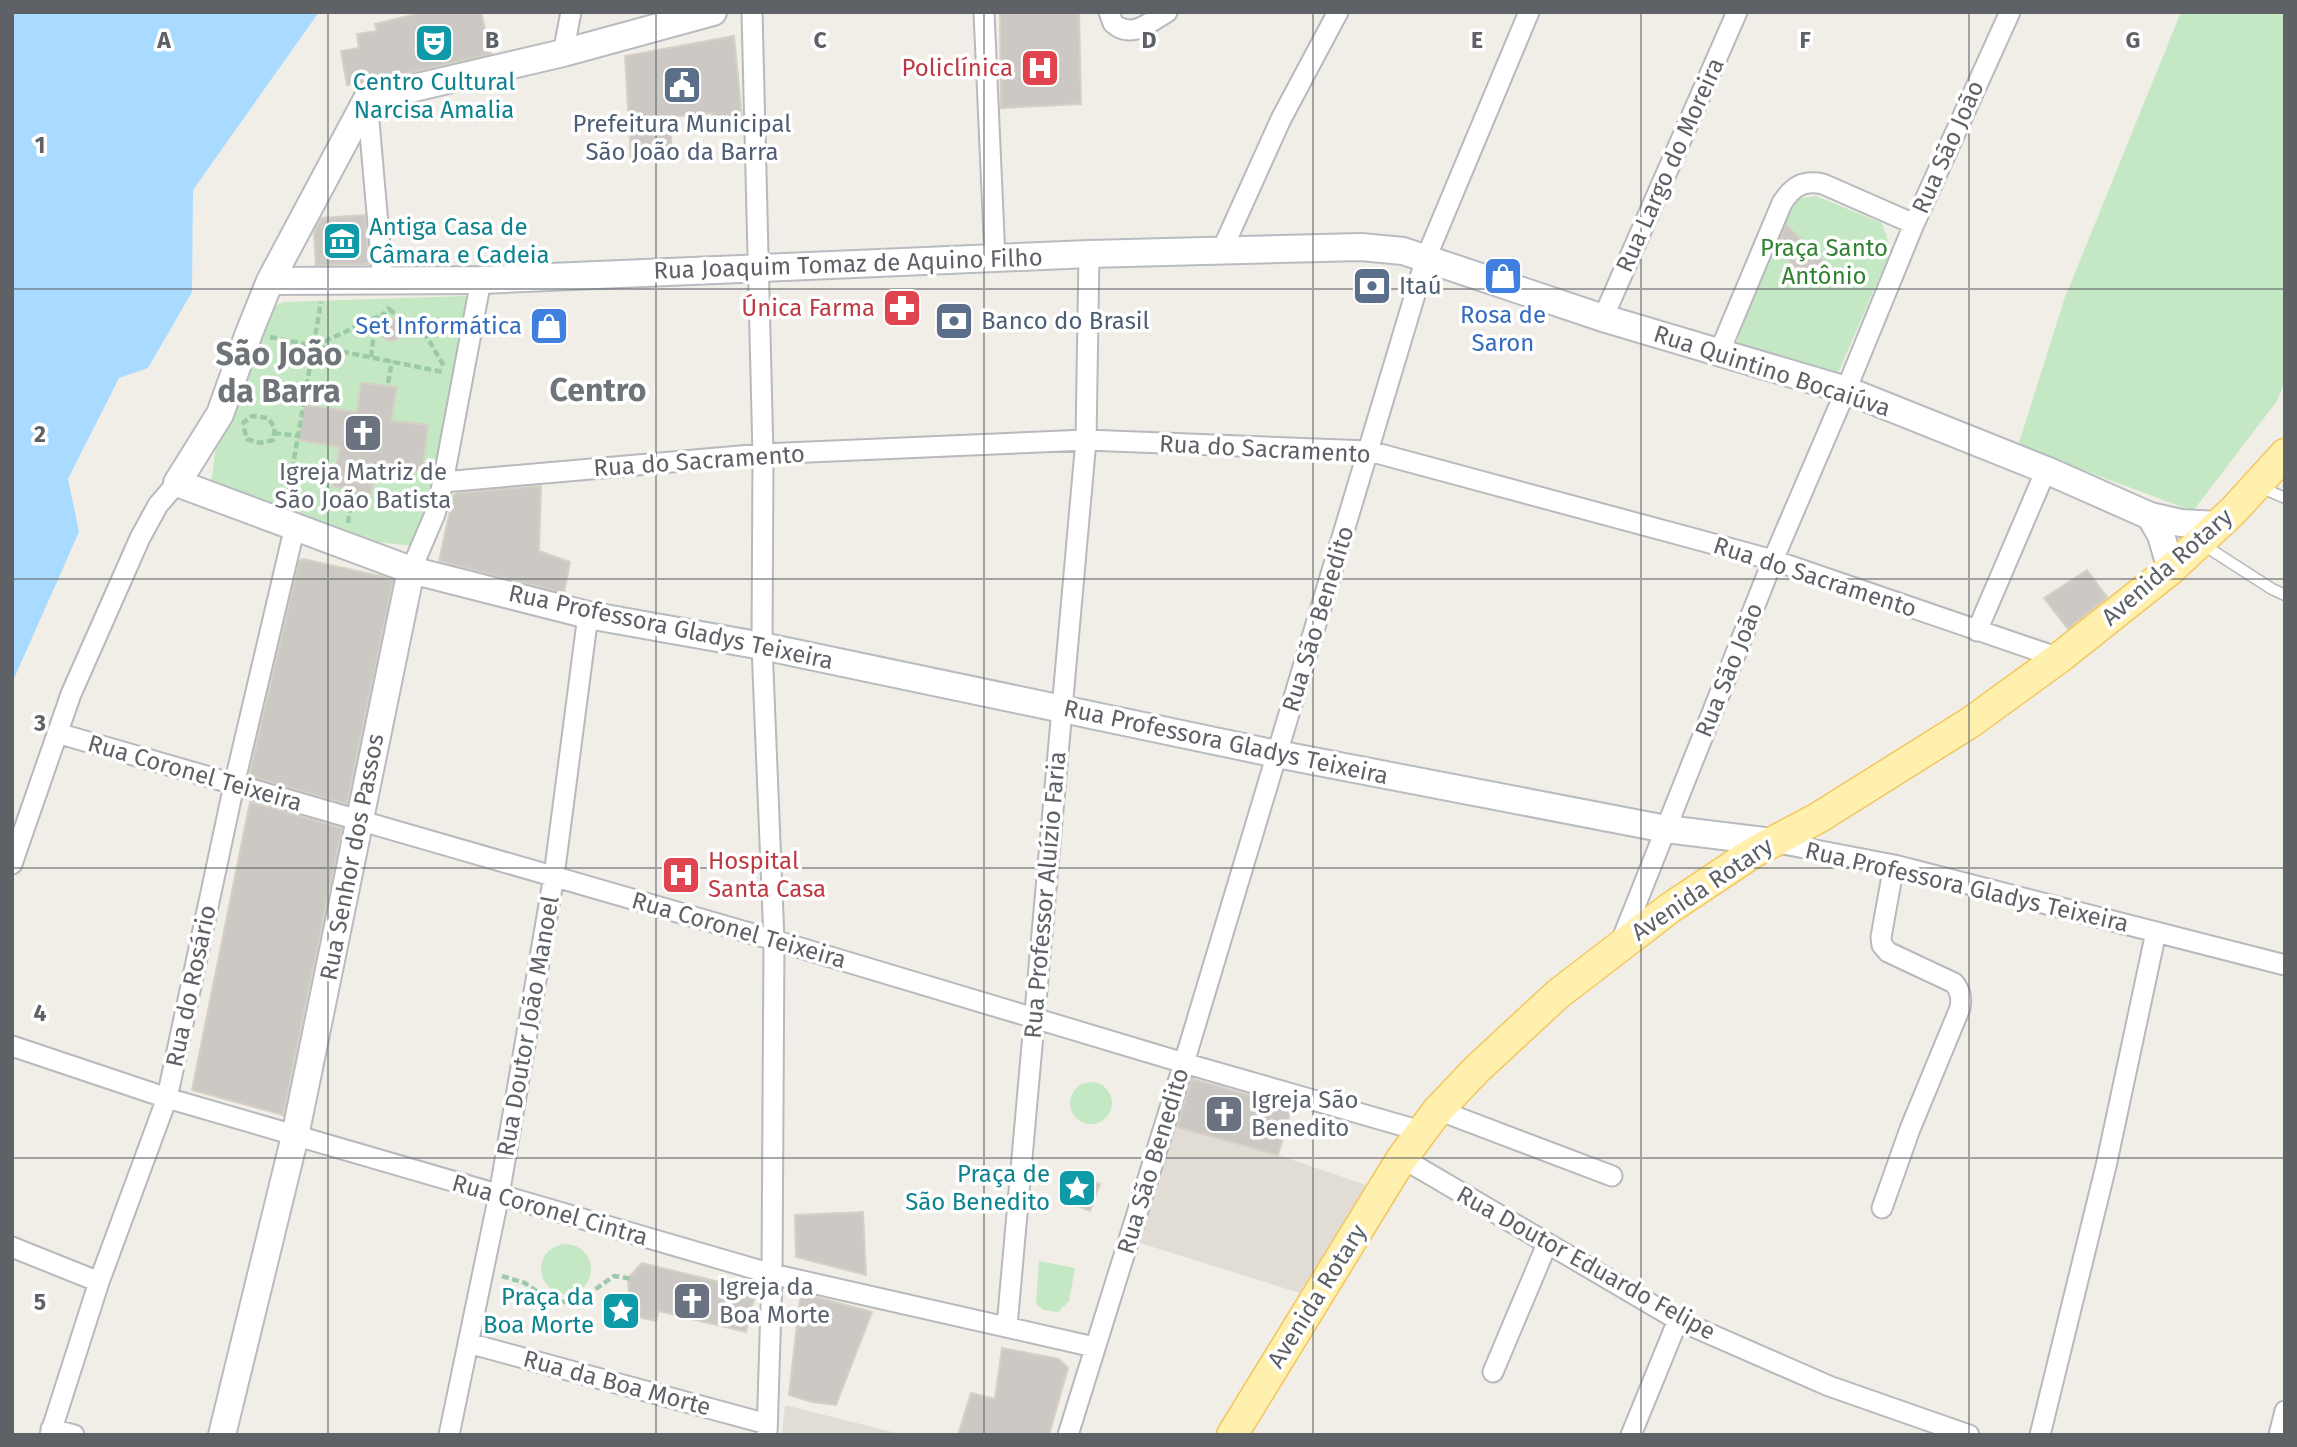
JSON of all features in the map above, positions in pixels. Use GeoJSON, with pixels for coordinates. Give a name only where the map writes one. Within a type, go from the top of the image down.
{"type":"FeatureCollection","features":[{"type":"Feature","properties":{"kind":"main road"},"geometry":{"type":"LineString","coordinates":[[177,483],[218,417],[270,281],[367,100],[563,53],[713,12]]}},
{"type":"Feature","properties":{"kind":"main road","name":"Rua Joaquim Tomaz de Aquino Filho"},"geometry":{"type":"LineString","coordinates":[[270,281],[481,280],[1089,254],[1362,247],[1404,251],[1426,258]]}},
{"type":"Feature","properties":{"kind":"main road","name":"Rua Quintino Bocaiúva"},"geometry":{"type":"LineString","coordinates":[[1426,258],[1603,318],[1846,390],[2046,470],[2150,516],[2181,523],[2208,534]]}},
{"type":"Feature","properties":{"kind":"main road","name":"Avenida Rotary"},"geometry":{"type":"LineString","coordinates":[[1237,1433],[1402,1158],[1430,1120],[1476,1070],[1558,994],[1670,908],[1772,842],[1818,818],[1971,722],[2059,658],[2171,569],[2285,454]]}},
{"type":"Feature","properties":{"kind":"main road","name":"Rua Professora Gladys Teixeira"},"geometry":{"type":"LineString","coordinates":[[177,483],[411,570],[588,615],[762,646],[1278,754],[1666,829],[1772,842]]}},
{"type":"Feature","properties":{"kind":"main road"},"geometry":{"type":"LineString","coordinates":[[2150,516],[2161,535],[2171,569]]}},
{"type":"Feature","properties":{"kind":"main road","name":"Rua Senhor dos Passos"},"geometry":{"type":"LineString","coordinates":[[222,1435],[295,1136],[411,570]]}},
{"type":"Feature","properties":{"kind":"street"},"geometry":{"type":"LineString","coordinates":[[563,53],[571,12]]}},
{"type":"Feature","properties":{"kind":"street"},"geometry":{"type":"LineString","coordinates":[[752,12],[763,454],[762,646],[774,940],[772,1275],[767,1429]]}},
{"type":"Feature","properties":{"kind":"street"},"geometry":{"type":"LineString","coordinates":[[984,12],[995,259]]}},
{"type":"Feature","properties":{"kind":"street"},"geometry":{"type":"LineString","coordinates":[[1109,12],[1113,23],[1126,31],[1136,30],[1167,12]]}},
{"type":"Feature","properties":{"kind":"street"},"geometry":{"type":"LineString","coordinates":[[1222,250],[1281,119],[1338,12]]}},
{"type":"Feature","properties":{"kind":"street","name":"Rua São Benedito"},"geometry":{"type":"LineString","coordinates":[[1068,1435],[1278,754],[1426,258],[1529,12]]}},
{"type":"Feature","properties":{"kind":"street","name":"Rua Largo do Moreira"},"geometry":{"type":"LineString","coordinates":[[1603,318],[1737,12]]}},
{"type":"Feature","properties":{"kind":"street","name":"Rua São João"},"geometry":{"type":"LineString","coordinates":[[1620,944],[1773,560],[1914,224],[2010,12]]}},
{"type":"Feature","properties":{"kind":"street"},"geometry":{"type":"LineString","coordinates":[[367,100],[388,281]]}},
{"type":"Feature","properties":{"kind":"street"},"geometry":{"type":"LineString","coordinates":[[1719,353],[1782,203],[1790,190],[1810,181],[1823,184],[1914,224]]}},
{"type":"Feature","properties":{"kind":"street","name":"Rua Professor Aluízio Faria"},"geometry":{"type":"LineString","coordinates":[[1007,1326],[1086,440],[1089,254]]}},
{"type":"Feature","properties":{"kind":"street","name":"Rua Senhor dos Passos"},"geometry":{"type":"LineString","coordinates":[[411,570],[435,514],[443,482],[481,280]]}},
{"type":"Feature","properties":{"kind":"street","name":"Rua do Sacramento"},"geometry":{"type":"LineString","coordinates":[[443,482],[763,454],[1086,440],[1369,451],[1773,560],[2059,658]]}},
{"type":"Feature","properties":{"kind":"street"},"geometry":{"type":"LineString","coordinates":[[1977,631],[2046,470]]}},
{"type":"Feature","properties":{"kind":"street"},"geometry":{"type":"LineString","coordinates":[[12,864],[71,694],[140,538],[158,505],[177,483]]}},
{"type":"Feature","properties":{"kind":"street","name":"Rua do Rosário"},"geometry":{"type":"LineString","coordinates":[[51,1432],[99,1282],[167,1098],[289,524]]}},
{"type":"Feature","properties":{"kind":"street","name":"Rua Doutor João Manoel"},"geometry":{"type":"LineString","coordinates":[[449,1435],[499,1195],[554,876],[588,615]]}},
{"type":"Feature","properties":{"kind":"street","name":"Rua Coronel Teixeira"},"geometry":{"type":"LineString","coordinates":[[57,733],[1034,1016],[1184,1063],[1430,1120],[1612,1176]]}},
{"type":"Feature","properties":{"kind":"street","name":"Rua Professora Gladys Teixeira"},"geometry":{"type":"LineString","coordinates":[[1772,842],[1894,865],[2285,965]]}},
{"type":"Feature","properties":{"kind":"street"},"geometry":{"type":"LineString","coordinates":[[1882,1208],[1910,1129],[1960,1008],[1961,999],[1960,990],[1954,982],[1888,952],[1882,945],[1882,927],[1894,865]]}},
{"type":"Feature","properties":{"kind":"street"},"geometry":{"type":"LineString","coordinates":[[2040,1435],[2106,1166],[2156,932]]}},
{"type":"Feature","properties":{"kind":"street","name":"Rua Coronel Cintra"},"geometry":{"type":"LineString","coordinates":[[12,1046],[167,1098],[772,1275],[1094,1347]]}},
{"type":"Feature","properties":{"kind":"street","name":"Rua Doutor Eduardo Felipe"},"geometry":{"type":"LineString","coordinates":[[1402,1158],[1678,1321],[1829,1386],[1969,1435]]}},
{"type":"Feature","properties":{"kind":"street"},"geometry":{"type":"LineString","coordinates":[[1493,1372],[1547,1244]]}},
{"type":"Feature","properties":{"kind":"street"},"geometry":{"type":"LineString","coordinates":[[12,1247],[99,1282]]}},
{"type":"Feature","properties":{"kind":"street"},"geometry":{"type":"LineString","coordinates":[[1631,1435],[1678,1321]]}},
{"type":"Feature","properties":{"kind":"street","name":"Rua da Boa Morte"},"geometry":{"type":"LineString","coordinates":[[468,1343],[767,1429]]}},
{"type":"Feature","properties":{"kind":"street"},"geometry":{"type":"LineString","coordinates":[[2278,1435],[2285,1411]]}},
{"type":"Feature","properties":{"kind":"street"},"geometry":{"type":"LineString","coordinates":[[51,1432],[74,1435]]}},
{"type":"Feature","properties":{"kind":"lane"},"geometry":{"type":"LineString","coordinates":[[2256,485],[2285,498]]}},
{"type":"Feature","properties":{"kind":"lane"},"geometry":{"type":"LineString","coordinates":[[2208,534],[2273,589],[2285,594]]}},
{"type":"Feature","properties":{"kind":"path"},"geometry":{"type":"LineString","coordinates":[[289,524],[299,436],[324,281]]}},
{"type":"Feature","properties":{"kind":"path"},"geometry":{"type":"LineString","coordinates":[[371,357],[375,324],[388,310],[388,281]]}},
{"type":"Feature","properties":{"kind":"path"},"geometry":{"type":"LineString","coordinates":[[314,346],[388,310]]}},
{"type":"Feature","properties":{"kind":"path"},"geometry":{"type":"LineString","coordinates":[[249,332],[448,372],[425,334],[388,310]]}},
{"type":"Feature","properties":{"kind":"path"},"geometry":{"type":"LineString","coordinates":[[388,383],[392,361]]}},
{"type":"Feature","properties":{"kind":"path"},"geometry":{"type":"LineString","coordinates":[[252,416],[268,418],[275,428],[273,440],[260,443],[247,439],[243,425],[252,416]]}},
{"type":"Feature","properties":{"kind":"path"},"geometry":{"type":"LineString","coordinates":[[218,417],[243,425]]}},
{"type":"Feature","properties":{"kind":"path"},"geometry":{"type":"LineString","coordinates":[[274,433],[299,436]]}},
{"type":"Feature","properties":{"kind":"path"},"geometry":{"type":"LineString","coordinates":[[344,544],[352,494],[435,514]]}},
{"type":"Feature","properties":{"kind":"path"},"geometry":{"type":"LineString","coordinates":[[484,1271],[525,1283],[547,1299],[575,1304],[614,1276],[633,1279]]}},
{"type":"Feature","properties":{"kind":"shaded area"},"geometry":{"type":"Polygon","coordinates":[[[1175,1127],[1278,1155],[1369,1186],[1303,1294],[1137,1242],[1175,1127]]]}},
{"type":"Feature","properties":{"kind":"shaded area"},"geometry":{"type":"Polygon","coordinates":[[[785,1405],[904,1435],[782,1435],[785,1405]]]}},
{"type":"Feature","properties":{"kind":"green space"},"geometry":{"type":"Polygon","coordinates":[[[2181,12],[2285,12],[2285,381],[2277,401],[2193,511],[2018,446],[2064,300],[2181,12]]]}},
{"type":"Feature","properties":{"kind":"green space","name":"Praça Santo Antônio"},"geometry":{"type":"Polygon","coordinates":[[[1816,196],[1882,223],[1891,250],[1836,378],[1736,349],[1751,290],[1775,233],[1795,199],[1816,196]]]}},
{"type":"Feature","properties":{"kind":"green space"},"geometry":{"type":"Polygon","coordinates":[[[466,296],[472,305],[421,547],[378,542],[211,484],[216,445],[268,310],[283,302],[466,296]]]}},
{"type":"Feature","properties":{"kind":"green space"},"geometry":{"type":"Polygon","coordinates":[[[1091,1082],[1106,1088],[1112,1103],[1106,1118],[1091,1124],[1076,1118],[1070,1103],[1076,1088],[1091,1082]]]}},
{"type":"Feature","properties":{"kind":"green space"},"geometry":{"type":"Polygon","coordinates":[[[566,1244],[584,1251],[591,1269],[584,1287],[566,1294],[548,1287],[541,1269],[548,1251],[566,1244]]]}},
{"type":"Feature","properties":{"kind":"green space"},"geometry":{"type":"Polygon","coordinates":[[[1039,1261],[1075,1268],[1069,1301],[1058,1312],[1043,1310],[1036,1304],[1039,1261]]]}},
{"type":"Feature","properties":{"kind":"water"},"geometry":{"type":"Polygon","coordinates":[[[12,12],[319,12],[193,190],[192,292],[148,368],[119,378],[68,479],[79,532],[12,683],[12,12]]]}},
{"type":"Feature","properties":{"kind":"building","name":"Centro Cultural Narcisa Amalia"},"geometry":{"type":"Polygon","coordinates":[[[425,12],[481,12],[491,54],[347,85],[341,51],[359,48],[357,34],[377,31],[375,24],[425,12]]]}},
{"type":"Feature","properties":{"kind":"building","name":"Policlínica"},"geometry":{"type":"Polygon","coordinates":[[[1000,12],[1079,12],[1081,104],[1001,108],[1000,12]]]}},
{"type":"Feature","properties":{"kind":"building","name":"Prefeitura Municipal São João da Barra"},"geometry":{"type":"Polygon","coordinates":[[[734,36],[743,129],[713,132],[712,113],[669,117],[673,158],[631,159],[625,56],[734,36]]]}},
{"type":"Feature","properties":{"kind":"building","name":"Antiga Casa de Câmara e Cadeia"},"geometry":{"type":"Polygon","coordinates":[[[365,215],[369,264],[316,265],[314,233],[321,218],[365,215]]]}},
{"type":"Feature","properties":{"kind":"building"},"geometry":{"type":"Polygon","coordinates":[[[1786,225],[1828,265],[1815,278],[1803,275],[1776,249],[1786,225]]]}},
{"type":"Feature","properties":{"kind":"building"},"geometry":{"type":"Polygon","coordinates":[[[391,319],[399,322],[402,330],[399,338],[391,341],[383,338],[380,330],[383,322],[391,319]]]}},
{"type":"Feature","properties":{"kind":"building","name":"Igreja Matriz de São João Batista"},"geometry":{"type":"Polygon","coordinates":[[[361,383],[397,387],[391,421],[428,425],[422,472],[380,465],[370,494],[332,486],[340,447],[298,440],[305,405],[357,412],[361,383]]]}},
{"type":"Feature","properties":{"kind":"building"},"geometry":{"type":"Polygon","coordinates":[[[541,486],[539,551],[570,562],[564,593],[439,561],[453,496],[457,493],[541,486]]]}},
{"type":"Feature","properties":{"kind":"building"},"geometry":{"type":"Polygon","coordinates":[[[303,559],[393,581],[347,804],[249,776],[299,561],[303,559]]]}},
{"type":"Feature","properties":{"kind":"building"},"geometry":{"type":"Polygon","coordinates":[[[2087,570],[2107,597],[2068,629],[2044,598],[2087,570]]]}},
{"type":"Feature","properties":{"kind":"building"},"geometry":{"type":"Polygon","coordinates":[[[250,802],[342,828],[283,1115],[192,1090],[250,802]]]}},
{"type":"Feature","properties":{"kind":"building","name":"Igreja São Benedito"},"geometry":{"type":"Polygon","coordinates":[[[1192,1079],[1292,1107],[1278,1155],[1177,1127],[1192,1079]]]}},
{"type":"Feature","properties":{"kind":"building"},"geometry":{"type":"Polygon","coordinates":[[[1084,1179],[1100,1184],[1090,1211],[1075,1205],[1084,1179]]]}},
{"type":"Feature","properties":{"kind":"building"},"geometry":{"type":"Polygon","coordinates":[[[863,1212],[866,1275],[796,1257],[795,1215],[863,1212]]]}},
{"type":"Feature","properties":{"kind":"building","name":"Igreja da Boa Morte"},"geometry":{"type":"Polygon","coordinates":[[[642,1263],[756,1291],[746,1332],[659,1311],[656,1321],[630,1315],[628,1278],[642,1263]]]}},
{"type":"Feature","properties":{"kind":"building"},"geometry":{"type":"Polygon","coordinates":[[[808,1295],[872,1312],[836,1405],[789,1395],[800,1299],[808,1295]]]}},
{"type":"Feature","properties":{"kind":"building"},"geometry":{"type":"Polygon","coordinates":[[[1002,1348],[1059,1359],[1068,1368],[1049,1435],[958,1435],[971,1393],[995,1399],[1002,1348]]]}},
{"type":"Feature","properties":{"kind":"place","name":"Centro Cultural Narcisa Amalia"},"geometry":{"type":"Point","coordinates":[434,43]}},
{"type":"Feature","properties":{"kind":"place","name":"Policlínica"},"geometry":{"type":"Point","coordinates":[1040,68]}},
{"type":"Feature","properties":{"kind":"place","name":"Prefeitura Municipal São João da Barra"},"geometry":{"type":"Point","coordinates":[682,85]}},
{"type":"Feature","properties":{"kind":"place","name":"Antiga Casa de Câmara e Cadeia"},"geometry":{"type":"Point","coordinates":[342,241]}},
{"type":"Feature","properties":{"kind":"place","name":"Rosa de Saron"},"geometry":{"type":"Point","coordinates":[1503,276]}},
{"type":"Feature","properties":{"kind":"place","name":"Itaú"},"geometry":{"type":"Point","coordinates":[1372,286]}},
{"type":"Feature","properties":{"kind":"place","name":"Única Farma"},"geometry":{"type":"Point","coordinates":[902,308]}},
{"type":"Feature","properties":{"kind":"place","name":"Banco do Brasil"},"geometry":{"type":"Point","coordinates":[954,321]}},
{"type":"Feature","properties":{"kind":"place","name":"Set Informática"},"geometry":{"type":"Point","coordinates":[549,326]}},
{"type":"Feature","properties":{"kind":"place","name":"Igreja Matriz de São João Batista"},"geometry":{"type":"Point","coordinates":[363,433]}},
{"type":"Feature","properties":{"kind":"place","name":"Hospital Santa Casa"},"geometry":{"type":"Point","coordinates":[681,875]}},
{"type":"Feature","properties":{"kind":"place","name":"Igreja São Benedito"},"geometry":{"type":"Point","coordinates":[1224,1114]}},
{"type":"Feature","properties":{"kind":"place","name":"Praça de São Benedito"},"geometry":{"type":"Point","coordinates":[1077,1188]}},
{"type":"Feature","properties":{"kind":"place","name":"Igreja da Boa Morte"},"geometry":{"type":"Point","coordinates":[692,1301]}},
{"type":"Feature","properties":{"kind":"place","name":"Praça da Boa Morte"},"geometry":{"type":"Point","coordinates":[621,1311]}},
{"type":"Feature","properties":{"kind":"district","name":"São João da Barra"},"geometry":{"type":"Point","coordinates":[279,372]}},
{"type":"Feature","properties":{"kind":"district","name":"Centro"},"geometry":{"type":"Point","coordinates":[598,390]}}]}
